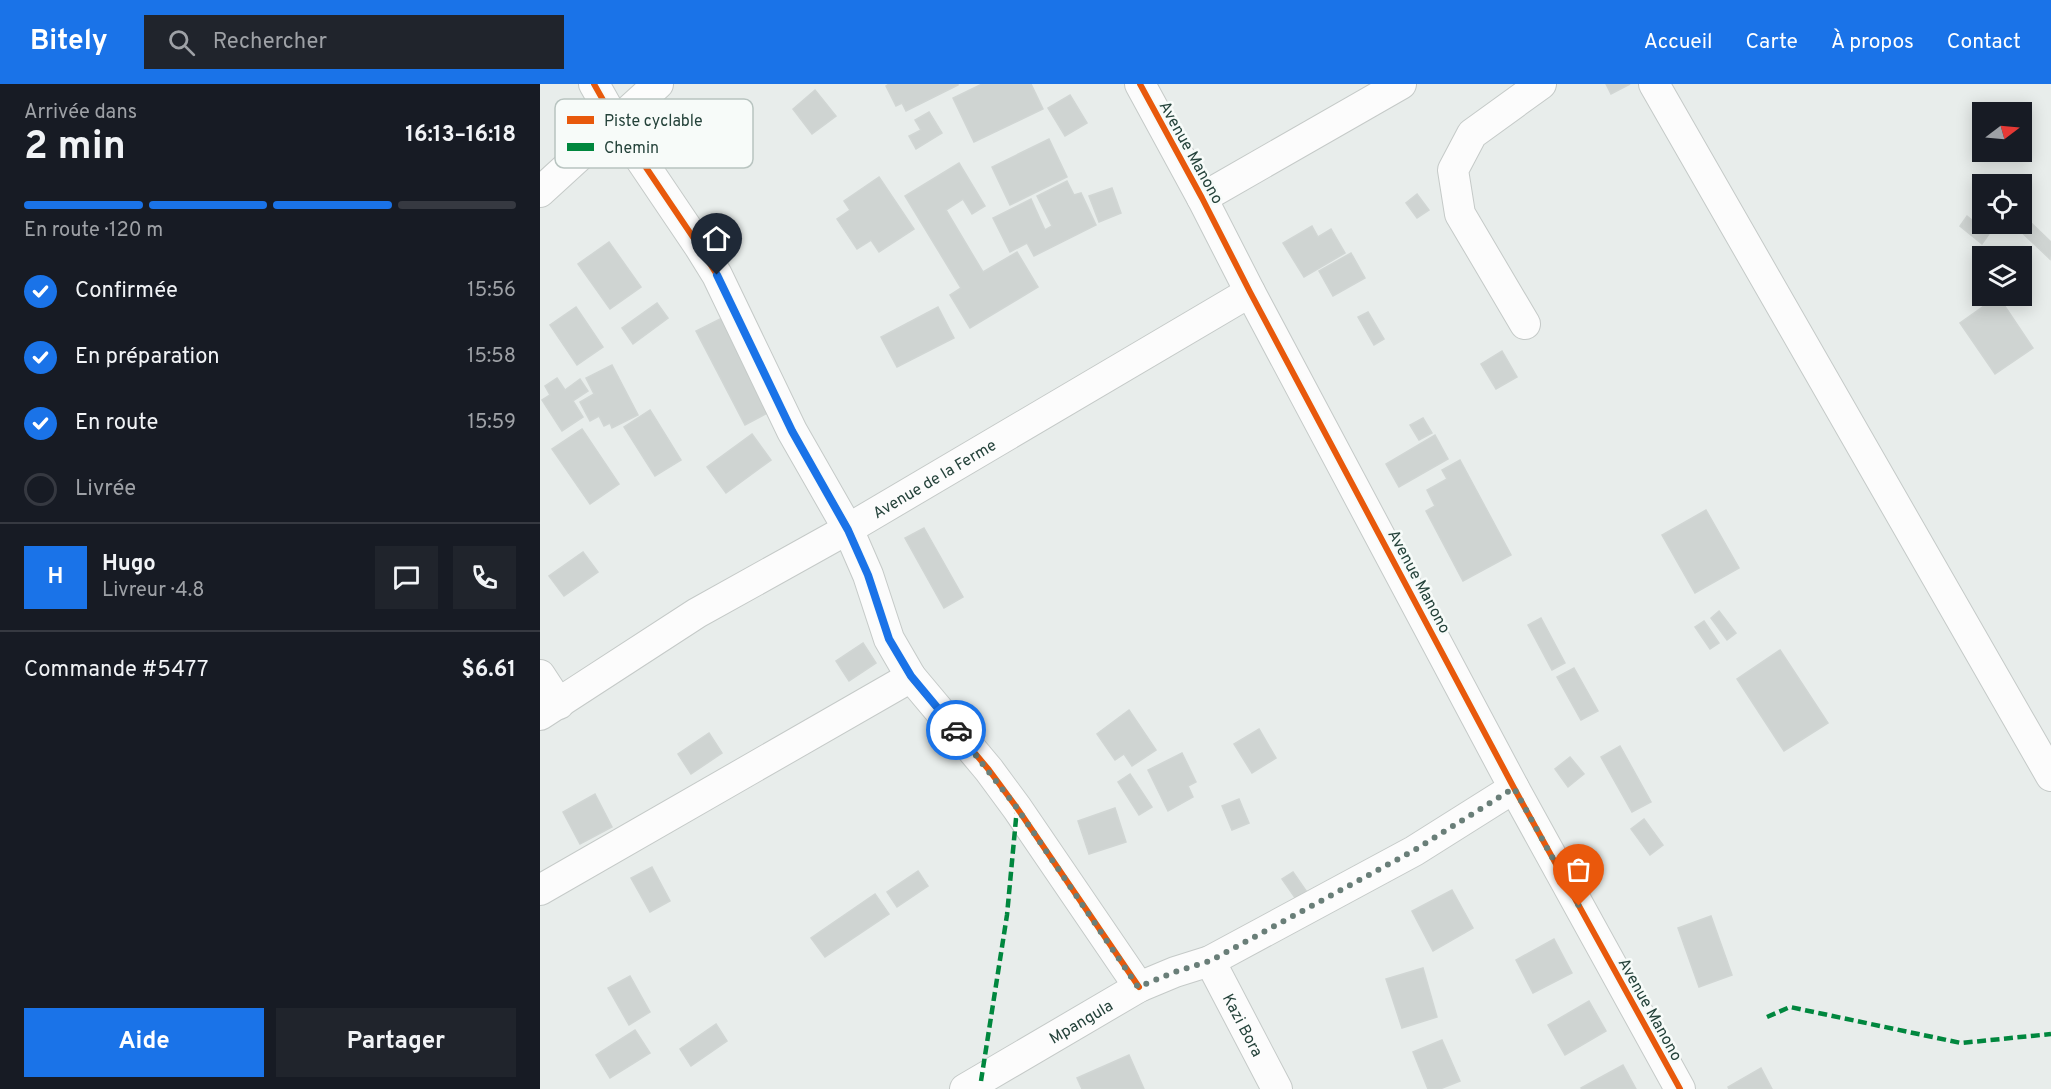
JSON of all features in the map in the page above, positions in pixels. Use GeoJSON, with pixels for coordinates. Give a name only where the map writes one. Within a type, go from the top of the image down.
{"type":"FeatureCollection","features":[{"type":"Feature","properties":{"kind":"street"},"geometry":{"type":"LineString","coordinates":[[594,84],[602,99]]}},
{"type":"Feature","properties":{"kind":"street"},"geometry":{"type":"LineString","coordinates":[[642,99],[658,84]]}},
{"type":"Feature","properties":{"kind":"street","name":"Avenue Manono"},"geometry":{"type":"LineString","coordinates":[[1140,84],[1514,788],[1680,1089]]}},
{"type":"Feature","properties":{"kind":"street"},"geometry":{"type":"LineString","coordinates":[[1202,198],[1401,84]]}},
{"type":"Feature","properties":{"kind":"street"},"geometry":{"type":"LineString","coordinates":[[1525,324],[1460,214],[1453,170],[1472,134],[1541,84]]}},
{"type":"Feature","properties":{"kind":"street"},"geometry":{"type":"LineString","coordinates":[[1654,84],[2051,776]]}},
{"type":"Feature","properties":{"kind":"street"},"geometry":{"type":"LineString","coordinates":[[540,192],[566,168]]}},
{"type":"Feature","properties":{"kind":"street"},"geometry":{"type":"LineString","coordinates":[[646,168],[717,275],[792,431],[848,530],[868,575],[889,639],[911,676],[1017,808],[1138,987]]}},
{"type":"Feature","properties":{"kind":"street","name":"Avenue de la Ferme"},"geometry":{"type":"LineString","coordinates":[[549,710],[697,613],[848,530],[1250,292]]}},
{"type":"Feature","properties":{"kind":"street"},"geometry":{"type":"LineString","coordinates":[[540,675],[549,710]]}},
{"type":"Feature","properties":{"kind":"street"},"geometry":{"type":"LineString","coordinates":[[540,890],[911,676]]}},
{"type":"Feature","properties":{"kind":"street","name":"Mpangula"},"geometry":{"type":"LineString","coordinates":[[965,1089],[1138,987],[1210,961],[1413,851],[1514,788]]}},
{"type":"Feature","properties":{"kind":"street","name":"Kazi Bora"},"geometry":{"type":"LineString","coordinates":[[1210,961],[1277,1089]]}},
{"type":"Feature","properties":{"kind":"building"},"geometry":{"type":"Polygon","coordinates":[[[889,84],[958,85],[906,111],[902,103],[896,106],[886,86],[889,84]]]}},
{"type":"Feature","properties":{"kind":"building"},"geometry":{"type":"Polygon","coordinates":[[[982,84],[1031,84],[1043,109],[974,142],[953,98],[982,84]]]}},
{"type":"Feature","properties":{"kind":"building"},"geometry":{"type":"Polygon","coordinates":[[[1606,84],[1630,84],[1611,94],[1606,84]]]}},
{"type":"Feature","properties":{"kind":"building"},"geometry":{"type":"Polygon","coordinates":[[[815,90],[836,116],[812,134],[793,109],[815,90]]]}},
{"type":"Feature","properties":{"kind":"building"},"geometry":{"type":"Polygon","coordinates":[[[1070,95],[1087,123],[1065,136],[1048,108],[1070,95]]]}},
{"type":"Feature","properties":{"kind":"building"},"geometry":{"type":"Polygon","coordinates":[[[929,112],[942,133],[916,149],[909,136],[921,130],[915,120],[929,112]]]}},
{"type":"Feature","properties":{"kind":"building"},"geometry":{"type":"Polygon","coordinates":[[[1049,139],[1067,177],[1010,205],[992,167],[1049,139]]]}},
{"type":"Feature","properties":{"kind":"building"},"geometry":{"type":"Polygon","coordinates":[[[959,163],[985,206],[972,214],[963,199],[946,210],[983,272],[1017,252],[1038,287],[970,328],[950,295],[961,288],[905,196],[959,163]]]}},
{"type":"Feature","properties":{"kind":"building"},"geometry":{"type":"Polygon","coordinates":[[[879,177],[914,229],[879,252],[871,240],[857,249],[837,219],[850,210],[844,201],[879,177]]]}},
{"type":"Feature","properties":{"kind":"building"},"geometry":{"type":"Polygon","coordinates":[[[1067,181],[1074,195],[1081,193],[1096,225],[1034,256],[1027,243],[1010,252],[993,218],[1031,199],[1045,230],[1052,226],[1037,196],[1067,181]]]}},
{"type":"Feature","properties":{"kind":"building"},"geometry":{"type":"Polygon","coordinates":[[[1112,188],[1121,213],[1099,222],[1089,196],[1112,188]]]}},
{"type":"Feature","properties":{"kind":"building"},"geometry":{"type":"Polygon","coordinates":[[[1417,194],[1429,210],[1417,218],[1406,203],[1417,194]]]}},
{"type":"Feature","properties":{"kind":"building"},"geometry":{"type":"Polygon","coordinates":[[[1967,216],[1972,220],[1972,234],[1989,234],[1982,244],[1960,226],[1967,216]]]}},
{"type":"Feature","properties":{"kind":"building"},"geometry":{"type":"Polygon","coordinates":[[[2032,224],[2051,242],[2050,259],[2023,234],[2032,234],[2032,224]]]}},
{"type":"Feature","properties":{"kind":"building"},"geometry":{"type":"Polygon","coordinates":[[[1312,226],[1318,237],[1331,229],[1345,253],[1304,277],[1283,243],[1312,226]]]}},
{"type":"Feature","properties":{"kind":"building"},"geometry":{"type":"Polygon","coordinates":[[[609,242],[641,287],[610,309],[578,264],[609,242]]]}},
{"type":"Feature","properties":{"kind":"building"},"geometry":{"type":"Polygon","coordinates":[[[1351,253],[1365,278],[1333,296],[1319,271],[1351,253]]]}},
{"type":"Feature","properties":{"kind":"building"},"geometry":{"type":"Polygon","coordinates":[[[657,303],[668,318],[633,344],[622,328],[657,303]]]}},
{"type":"Feature","properties":{"kind":"building"},"geometry":{"type":"Polygon","coordinates":[[[1984,306],[2005,306],[2033,348],[1995,374],[1960,323],[1984,306]]]}},
{"type":"Feature","properties":{"kind":"building"},"geometry":{"type":"Polygon","coordinates":[[[576,307],[603,347],[577,365],[550,325],[576,307]]]}},
{"type":"Feature","properties":{"kind":"building"},"geometry":{"type":"Polygon","coordinates":[[[938,307],[954,338],[897,367],[881,337],[938,307]]]}},
{"type":"Feature","properties":{"kind":"building"},"geometry":{"type":"Polygon","coordinates":[[[1368,312],[1384,339],[1374,345],[1358,317],[1368,312]]]}},
{"type":"Feature","properties":{"kind":"building"},"geometry":{"type":"Polygon","coordinates":[[[724,317],[773,410],[745,425],[696,331],[724,317]]]}},
{"type":"Feature","properties":{"kind":"building"},"geometry":{"type":"Polygon","coordinates":[[[1502,351],[1517,377],[1496,389],[1481,364],[1502,351]]]}},
{"type":"Feature","properties":{"kind":"building"},"geometry":{"type":"Polygon","coordinates":[[[612,365],[638,415],[612,428],[610,423],[604,426],[599,416],[590,421],[580,402],[594,394],[586,378],[612,365]]]}},
{"type":"Feature","properties":{"kind":"building"},"geometry":{"type":"Polygon","coordinates":[[[557,378],[565,390],[580,379],[588,391],[573,401],[583,417],[562,431],[542,400],[550,395],[545,386],[557,378]]]}},
{"type":"Feature","properties":{"kind":"building"},"geometry":{"type":"Polygon","coordinates":[[[650,410],[681,460],[655,476],[624,427],[650,410]]]}},
{"type":"Feature","properties":{"kind":"building"},"geometry":{"type":"Polygon","coordinates":[[[1423,418],[1432,433],[1419,440],[1410,425],[1423,418]]]}},
{"type":"Feature","properties":{"kind":"building"},"geometry":{"type":"Polygon","coordinates":[[[582,429],[619,484],[590,504],[552,449],[582,429]]]}},
{"type":"Feature","properties":{"kind":"building"},"geometry":{"type":"Polygon","coordinates":[[[752,434],[771,460],[726,493],[707,467],[752,434]]]}},
{"type":"Feature","properties":{"kind":"building"},"geometry":{"type":"Polygon","coordinates":[[[1435,435],[1448,459],[1399,487],[1386,464],[1435,435]]]}},
{"type":"Feature","properties":{"kind":"building"},"geometry":{"type":"Polygon","coordinates":[[[1460,460],[1511,555],[1463,581],[1426,511],[1435,506],[1427,490],[1447,479],[1442,470],[1460,460]]]}},
{"type":"Feature","properties":{"kind":"building"},"geometry":{"type":"Polygon","coordinates":[[[1706,510],[1739,568],[1695,593],[1662,535],[1706,510]]]}},
{"type":"Feature","properties":{"kind":"building"},"geometry":{"type":"Polygon","coordinates":[[[924,528],[963,597],[944,608],[905,538],[924,528]]]}},
{"type":"Feature","properties":{"kind":"building"},"geometry":{"type":"Polygon","coordinates":[[[583,552],[598,572],[564,596],[549,576],[583,552]]]}},
{"type":"Feature","properties":{"kind":"building"},"geometry":{"type":"Polygon","coordinates":[[[1719,611],[1736,633],[1727,640],[1711,618],[1719,611]]]}},
{"type":"Feature","properties":{"kind":"building"},"geometry":{"type":"Polygon","coordinates":[[[1541,618],[1565,663],[1552,670],[1528,625],[1541,618]]]}},
{"type":"Feature","properties":{"kind":"building"},"geometry":{"type":"Polygon","coordinates":[[[1704,621],[1719,643],[1710,649],[1695,627],[1704,621]]]}},
{"type":"Feature","properties":{"kind":"building"},"geometry":{"type":"Polygon","coordinates":[[[863,643],[876,663],[849,681],[836,661],[863,643]]]}},
{"type":"Feature","properties":{"kind":"building"},"geometry":{"type":"Polygon","coordinates":[[[1780,650],[1828,723],[1784,751],[1737,679],[1780,650]]]}},
{"type":"Feature","properties":{"kind":"building"},"geometry":{"type":"Polygon","coordinates":[[[1574,668],[1598,711],[1581,720],[1557,677],[1574,668]]]}},
{"type":"Feature","properties":{"kind":"building"},"geometry":{"type":"Polygon","coordinates":[[[1129,710],[1156,750],[1132,766],[1124,754],[1115,760],[1097,734],[1129,710]]]}},
{"type":"Feature","properties":{"kind":"building"},"geometry":{"type":"Polygon","coordinates":[[[1259,729],[1276,758],[1252,773],[1234,744],[1259,729]]]}},
{"type":"Feature","properties":{"kind":"building"},"geometry":{"type":"Polygon","coordinates":[[[709,733],[722,753],[691,774],[678,754],[709,733]]]}},
{"type":"Feature","properties":{"kind":"building"},"geometry":{"type":"Polygon","coordinates":[[[1620,746],[1651,802],[1632,812],[1601,757],[1620,746]]]}},
{"type":"Feature","properties":{"kind":"building"},"geometry":{"type":"Polygon","coordinates":[[[1182,753],[1196,782],[1188,786],[1193,797],[1168,811],[1148,770],[1182,753]]]}},
{"type":"Feature","properties":{"kind":"building"},"geometry":{"type":"Polygon","coordinates":[[[1570,757],[1584,774],[1568,787],[1555,769],[1570,757]]]}},
{"type":"Feature","properties":{"kind":"building"},"geometry":{"type":"Polygon","coordinates":[[[1130,774],[1152,807],[1139,815],[1118,782],[1130,774]]]}},
{"type":"Feature","properties":{"kind":"building"},"geometry":{"type":"Polygon","coordinates":[[[595,794],[612,827],[580,844],[563,812],[595,794]]]}},
{"type":"Feature","properties":{"kind":"building"},"geometry":{"type":"Polygon","coordinates":[[[1239,799],[1249,823],[1232,830],[1222,806],[1239,799]]]}},
{"type":"Feature","properties":{"kind":"building"},"geometry":{"type":"Polygon","coordinates":[[[1115,808],[1126,842],[1089,854],[1078,821],[1115,808]]]}},
{"type":"Feature","properties":{"kind":"building"},"geometry":{"type":"Polygon","coordinates":[[[1644,819],[1663,845],[1650,855],[1631,829],[1644,819]]]}},
{"type":"Feature","properties":{"kind":"building"},"geometry":{"type":"Polygon","coordinates":[[[652,867],[670,901],[650,912],[631,878],[652,867]]]}},
{"type":"Feature","properties":{"kind":"building"},"geometry":{"type":"Polygon","coordinates":[[[918,871],[928,886],[897,907],[887,892],[918,871]]]}},
{"type":"Feature","properties":{"kind":"building"},"geometry":{"type":"Polygon","coordinates":[[[1293,872],[1309,895],[1298,902],[1282,879],[1293,872]]]}},
{"type":"Feature","properties":{"kind":"building"},"geometry":{"type":"Polygon","coordinates":[[[1452,890],[1473,928],[1433,951],[1412,911],[1452,890]]]}},
{"type":"Feature","properties":{"kind":"building"},"geometry":{"type":"Polygon","coordinates":[[[875,894],[889,914],[825,957],[811,938],[875,894]]]}},
{"type":"Feature","properties":{"kind":"building"},"geometry":{"type":"Polygon","coordinates":[[[1711,916],[1732,975],[1699,987],[1678,928],[1711,916]]]}},
{"type":"Feature","properties":{"kind":"building"},"geometry":{"type":"Polygon","coordinates":[[[1554,939],[1572,973],[1533,993],[1516,960],[1554,939]]]}},
{"type":"Feature","properties":{"kind":"building"},"geometry":{"type":"Polygon","coordinates":[[[1423,968],[1437,1017],[1402,1028],[1386,979],[1423,968]]]}},
{"type":"Feature","properties":{"kind":"building"},"geometry":{"type":"Polygon","coordinates":[[[630,976],[650,1012],[629,1025],[608,988],[630,976]]]}},
{"type":"Feature","properties":{"kind":"building"},"geometry":{"type":"Polygon","coordinates":[[[1589,1001],[1606,1031],[1565,1055],[1548,1025],[1589,1001]]]}},
{"type":"Feature","properties":{"kind":"building"},"geometry":{"type":"Polygon","coordinates":[[[716,1024],[727,1041],[691,1066],[680,1049],[716,1024]]]}},
{"type":"Feature","properties":{"kind":"building"},"geometry":{"type":"Polygon","coordinates":[[[635,1030],[650,1053],[610,1078],[596,1055],[635,1030]]]}},
{"type":"Feature","properties":{"kind":"building"},"geometry":{"type":"Polygon","coordinates":[[[1442,1040],[1460,1081],[1440,1089],[1428,1089],[1413,1052],[1442,1040]]]}},
{"type":"Feature","properties":{"kind":"building"},"geometry":{"type":"Polygon","coordinates":[[[1129,1055],[1144,1089],[1082,1089],[1077,1078],[1129,1055]]]}},
{"type":"Feature","properties":{"kind":"building"},"geometry":{"type":"Polygon","coordinates":[[[1623,1065],[1636,1089],[1581,1088],[1623,1065]]]}},
{"type":"Feature","properties":{"kind":"building"},"geometry":{"type":"Polygon","coordinates":[[[1761,1068],[1772,1089],[1729,1089],[1728,1087],[1761,1068]]]}},
{"type":"Feature","properties":{"kind":"marked path"},"geometry":{"type":"LineString","coordinates":[[981,1081],[1007,915],[1017,808]]}},
{"type":"Feature","properties":{"kind":"marked path"},"geometry":{"type":"LineString","coordinates":[[1767,1017],[1790,1007],[1961,1043],[2051,1034]]}},
{"type":"Feature","properties":{"kind":"cycle path"},"geometry":{"type":"LineString","coordinates":[[594,84],[602,99]]}},
{"type":"Feature","properties":{"kind":"cycle path"},"geometry":{"type":"LineString","coordinates":[[1140,84],[1514,788],[1680,1089]]}},
{"type":"Feature","properties":{"kind":"cycle path"},"geometry":{"type":"LineString","coordinates":[[646,168],[717,275],[792,431],[848,529],[868,575],[889,639],[911,677],[989,770],[1017,808],[1139,987]]}},
{"type":"Feature","properties":{"kind":"way so far"},"geometry":{"type":"LineString","coordinates":[[956,730],[1017,808],[1138,987],[1210,961],[1413,851],[1514,788],[1579,906]]}},
{"type":"Feature","properties":{"kind":"route"},"geometry":{"type":"LineString","coordinates":[[717,275],[792,431],[848,530],[868,575],[889,639],[911,676],[956,730]]}}]}
